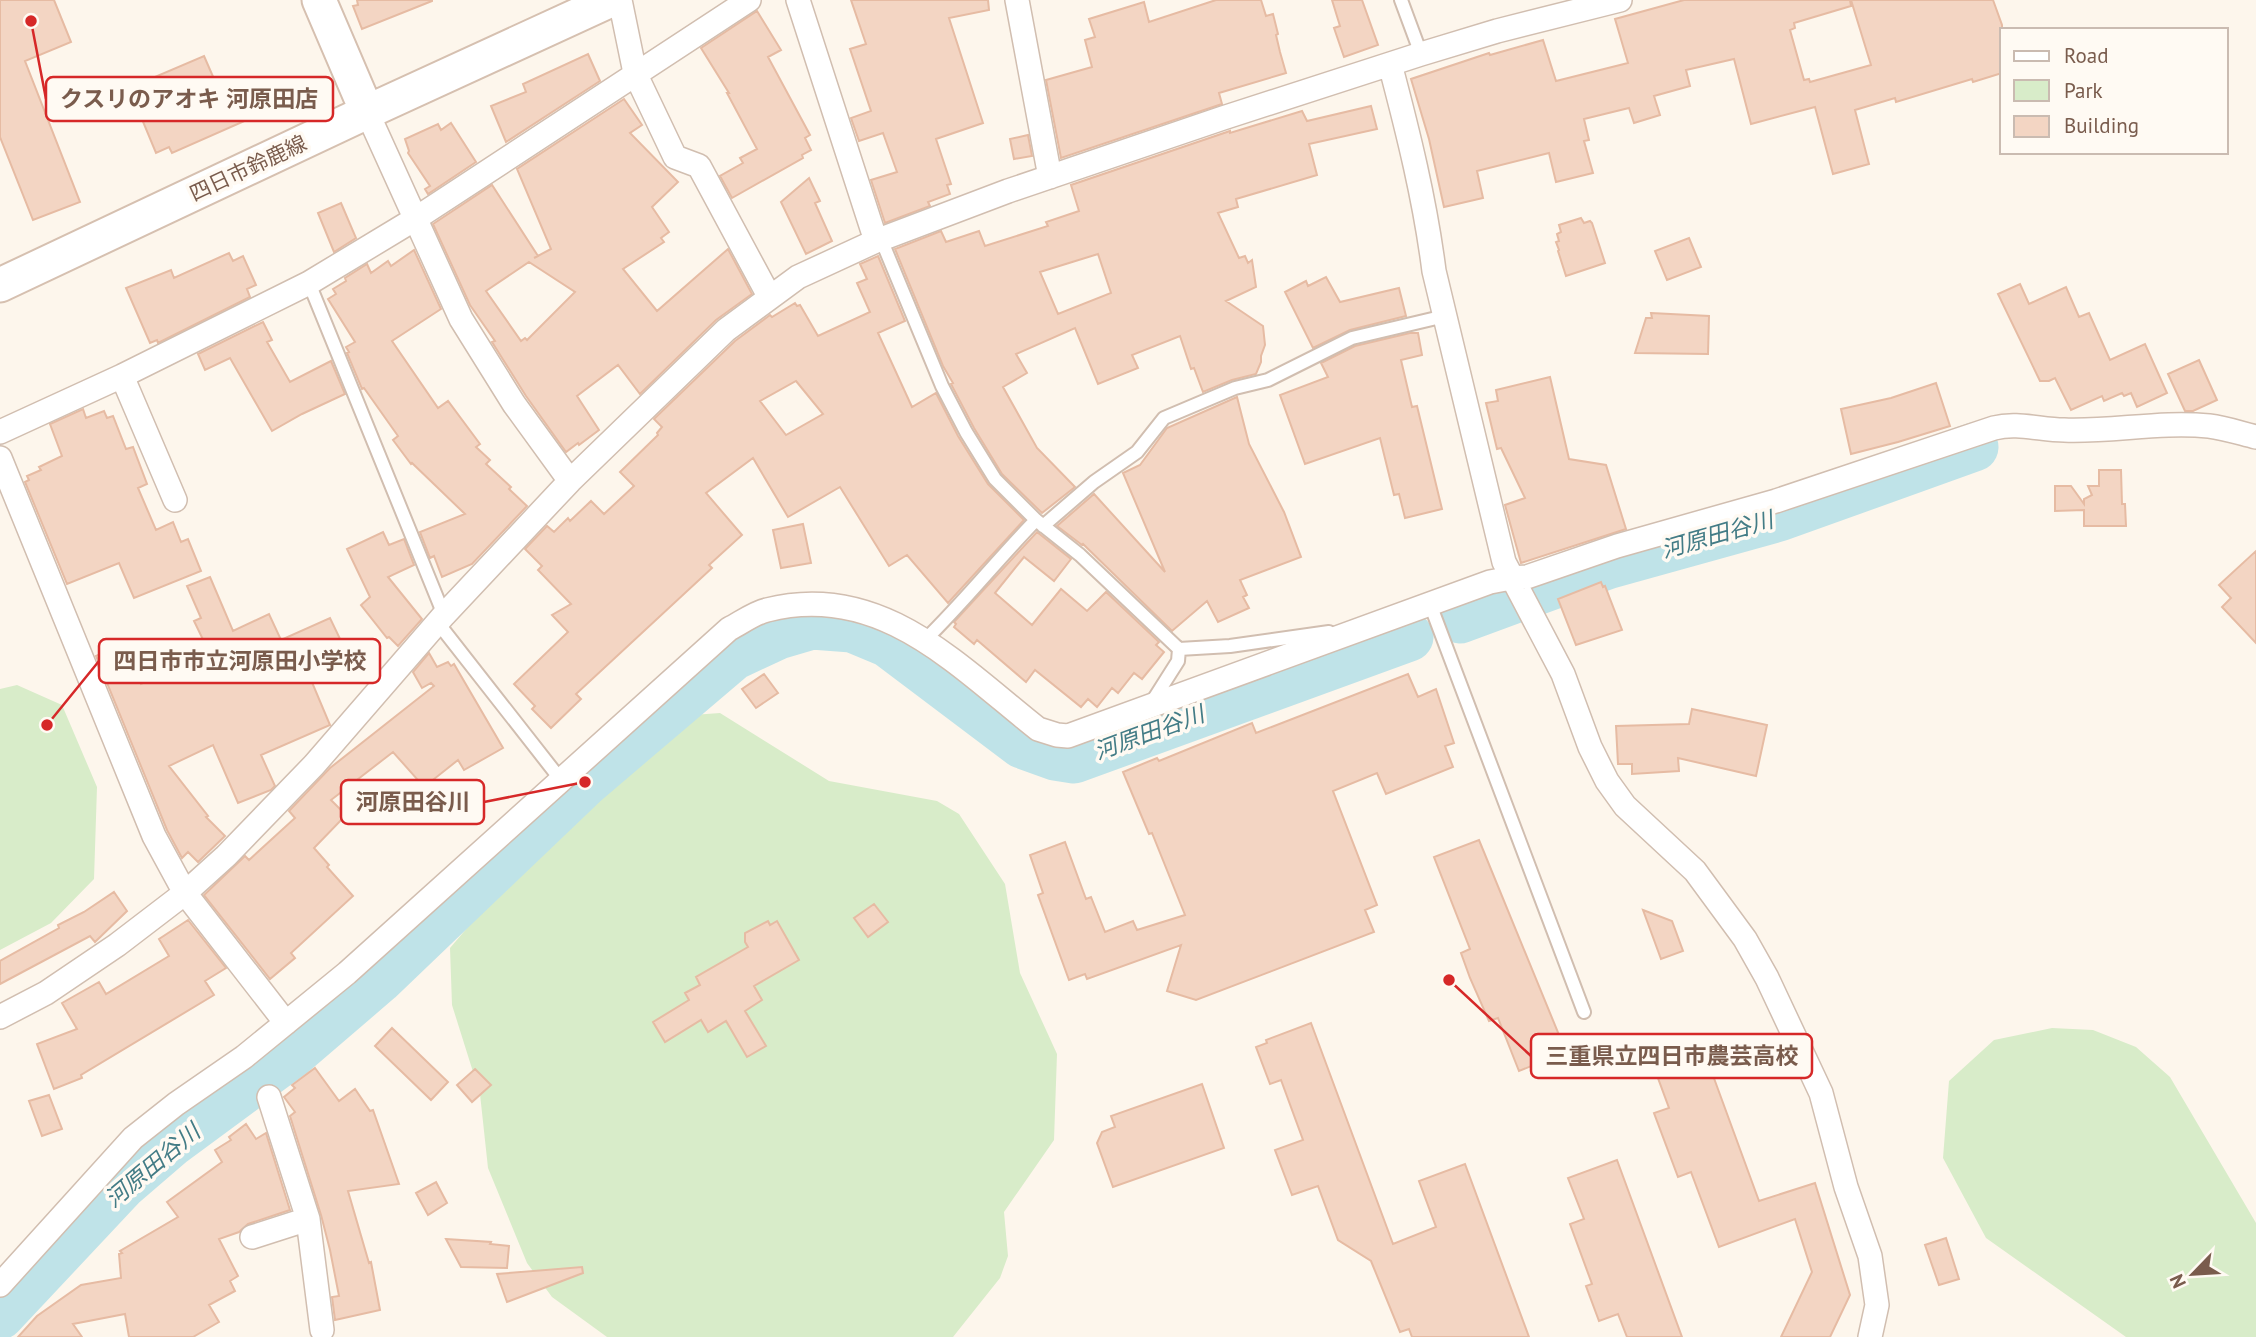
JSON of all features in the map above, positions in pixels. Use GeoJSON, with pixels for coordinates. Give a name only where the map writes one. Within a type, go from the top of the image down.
{"type":"FeatureCollection","features":[{"type":"Feature","properties":{"kind":"main road"},"geometry":{"type":"LineString","coordinates":[[319,0],[367,112]]}},
{"type":"Feature","properties":{"kind":"main road","name":"四日市鈴鹿線"},"geometry":{"type":"LineString","coordinates":[[0,285],[611,0]]}},
{"type":"Feature","properties":{"kind":"street"},"geometry":{"type":"LineString","coordinates":[[620,0],[635,73],[675,157],[699,166],[769,296]]}},
{"type":"Feature","properties":{"kind":"street"},"geometry":{"type":"LineString","coordinates":[[0,432],[122,376],[309,283],[415,219],[749,0]]}},
{"type":"Feature","properties":{"kind":"street"},"geometry":{"type":"LineString","coordinates":[[798,0],[878,240]]}},
{"type":"Feature","properties":{"kind":"street"},"geometry":{"type":"LineString","coordinates":[[1017,0],[1050,177]]}},
{"type":"Feature","properties":{"kind":"street"},"geometry":{"type":"LineString","coordinates":[[0,1017],[46,993],[117,944],[185,893],[234,848],[305,775],[441,619],[570,481],[726,330],[798,277],[878,240],[1050,177],[1420,54],[1620,0]]}},
{"type":"Feature","properties":{"kind":"street"},"geometry":{"type":"LineString","coordinates":[[1390,64],[1416,162],[1434,271],[1504,562],[1563,674],[1590,747],[1607,782],[1625,806],[1695,871],[1745,939],[1767,978],[1821,1093],[1846,1187],[1870,1256],[1877,1305],[1870,1337]]}},
{"type":"Feature","properties":{"kind":"street"},"geometry":{"type":"LineString","coordinates":[[367,112],[461,318],[514,404],[570,481]]}},
{"type":"Feature","properties":{"kind":"street"},"geometry":{"type":"LineString","coordinates":[[122,376],[176,500]]}},
{"type":"Feature","properties":{"kind":"street"},"geometry":{"type":"LineString","coordinates":[[1518,591],[1527,578],[1617,546],[1776,501],[2003,426],[2061,430],[2209,426],[2256,437]]}},
{"type":"Feature","properties":{"kind":"street"},"geometry":{"type":"LineString","coordinates":[[0,458],[154,836],[185,893],[286,1023]]}},
{"type":"Feature","properties":{"kind":"street"},"geometry":{"type":"LineString","coordinates":[[0,1285],[133,1138],[176,1104],[244,1057],[347,973],[729,629],[765,610],[817,603],[846,606],[874,614],[925,640],[1038,729],[1068,736],[1490,582],[1518,591]]}},
{"type":"Feature","properties":{"kind":"street"},"geometry":{"type":"LineString","coordinates":[[270,1097],[308,1219],[322,1330]]}},
{"type":"Feature","properties":{"kind":"street"},"geometry":{"type":"LineString","coordinates":[[252,1237],[308,1219]]}},
{"type":"Feature","properties":{"kind":"lane"},"geometry":{"type":"LineString","coordinates":[[1401,0],[1420,54]]}},
{"type":"Feature","properties":{"kind":"lane"},"geometry":{"type":"LineString","coordinates":[[878,240],[942,386],[995,479],[1179,649],[1230,646],[1372,625]]}},
{"type":"Feature","properties":{"kind":"lane"},"geometry":{"type":"LineString","coordinates":[[309,283],[441,619],[561,780]]}},
{"type":"Feature","properties":{"kind":"lane"},"geometry":{"type":"LineString","coordinates":[[925,640],[963,603],[996,562],[1040,523],[1137,452],[1164,418],[1235,388],[1268,380],[1352,338],[1445,316]]}},
{"type":"Feature","properties":{"kind":"lane"},"geometry":{"type":"LineString","coordinates":[[1430,604],[1584,1012]]}},
{"type":"Feature","properties":{"kind":"lane"},"geometry":{"type":"LineString","coordinates":[[1150,705],[1178,661],[1179,649]]}},
{"type":"Feature","properties":{"kind":"green space"},"geometry":{"type":"Polygon","coordinates":[[[17,685],[62,705],[97,787],[94,879],[51,923],[0,950],[0,689],[17,685]]]}},
{"type":"Feature","properties":{"kind":"green space"},"geometry":{"type":"Polygon","coordinates":[[[720,713],[829,781],[937,801],[959,814],[1005,884],[1020,973],[1057,1054],[1054,1140],[1004,1212],[1008,1256],[1000,1278],[953,1337],[607,1337],[552,1297],[527,1263],[488,1168],[480,1094],[452,1005],[450,948],[625,743],[679,716],[720,713]]]}},
{"type":"Feature","properties":{"kind":"green space"},"geometry":{"type":"Polygon","coordinates":[[[2052,1028],[2093,1030],[2136,1047],[2170,1077],[2256,1223],[2256,1337],[2126,1337],[1986,1238],[1943,1158],[1949,1081],[1994,1040],[2052,1028]]]}},
{"type":"Feature","properties":{"kind":"building"},"geometry":{"type":"Polygon","coordinates":[[[0,0],[54,0],[71,42],[25,61],[80,202],[33,220],[0,137],[0,0]]]}},
{"type":"Feature","properties":{"kind":"building"},"geometry":{"type":"Polygon","coordinates":[[[357,0],[432,1],[362,29],[353,6],[358,5],[357,0]]]}},
{"type":"Feature","properties":{"kind":"building"},"geometry":{"type":"Polygon","coordinates":[[[851,0],[988,0],[989,10],[949,18],[983,123],[936,139],[951,184],[947,185],[950,194],[928,202],[930,206],[885,223],[871,180],[897,172],[883,133],[859,141],[851,118],[871,111],[850,49],[866,44],[851,0]]]}},
{"type":"Feature","properties":{"kind":"building"},"geometry":{"type":"Polygon","coordinates":[[[1216,0],[1261,0],[1266,16],[1273,14],[1286,73],[1219,93],[1222,104],[1061,158],[1046,80],[1092,67],[1085,40],[1095,37],[1089,19],[1144,2],[1149,22],[1216,0]]]}},
{"type":"Feature","properties":{"kind":"building"},"geometry":{"type":"Polygon","coordinates":[[[1332,0],[1362,0],[1378,45],[1344,57],[1334,28],[1340,26],[1332,0]]]}},
{"type":"Feature","properties":{"kind":"building"},"geometry":{"type":"Polygon","coordinates":[[[1684,0],[1850,0],[1851,6],[1794,23],[1795,28],[1790,30],[1804,80],[1809,79],[1810,82],[1871,65],[1851,0],[1993,0],[2002,25],[2000,74],[1973,82],[1972,79],[1896,102],[1895,98],[1855,110],[1869,164],[1833,174],[1815,107],[1751,124],[1734,59],[1686,70],[1690,86],[1654,96],[1660,115],[1634,123],[1629,108],[1584,119],[1589,140],[1584,141],[1593,173],[1556,182],[1549,153],[1477,171],[1483,198],[1444,207],[1429,139],[1411,79],[1489,53],[1490,55],[1543,40],[1556,81],[1628,63],[1615,19],[1684,0]]]}},
{"type":"Feature","properties":{"kind":"building"},"geometry":{"type":"Polygon","coordinates":[[[757,11],[781,50],[768,57],[810,135],[805,138],[811,150],[802,155],[803,158],[732,198],[720,176],[743,163],[740,158],[757,149],[729,93],[701,48],[757,11]]]}},
{"type":"Feature","properties":{"kind":"building"},"geometry":{"type":"Polygon","coordinates":[[[588,54],[600,81],[506,142],[491,106],[526,92],[523,84],[588,54]]]}},
{"type":"Feature","properties":{"kind":"building"},"geometry":{"type":"Polygon","coordinates":[[[204,56],[221,95],[252,81],[265,112],[172,153],[169,147],[156,153],[129,88],[204,56]]]}},
{"type":"Feature","properties":{"kind":"building"},"geometry":{"type":"Polygon","coordinates":[[[624,99],[642,125],[630,133],[678,182],[652,207],[669,232],[661,238],[664,242],[623,269],[657,311],[728,249],[752,294],[716,320],[640,394],[618,365],[577,396],[599,430],[566,452],[526,396],[492,342],[495,341],[470,305],[433,224],[492,185],[538,256],[551,249],[517,169],[624,99]],[[529,262],[486,291],[521,341],[525,338],[527,340],[575,292],[529,262]]]}},
{"type":"Feature","properties":{"kind":"building"},"geometry":{"type":"Polygon","coordinates":[[[1371,106],[1377,129],[1309,144],[1317,175],[1236,199],[1238,207],[1218,213],[1239,258],[1245,256],[1248,263],[1252,260],[1256,287],[1226,301],[1263,326],[1265,345],[1256,374],[1203,392],[1194,368],[1191,369],[1180,336],[1132,355],[1138,368],[1098,384],[1075,328],[1016,354],[1027,373],[1003,387],[1037,448],[1075,487],[1042,513],[1002,474],[974,428],[943,366],[895,249],[941,231],[946,242],[979,231],[985,246],[1048,226],[1046,222],[1079,211],[1071,185],[1230,131],[1302,111],[1307,121],[1371,106]],[[1098,254],[1040,272],[1058,314],[1111,293],[1098,254]]]}},
{"type":"Feature","properties":{"kind":"building"},"geometry":{"type":"Polygon","coordinates":[[[451,123],[476,162],[428,194],[425,189],[430,186],[408,153],[405,139],[438,124],[441,130],[451,123]]]}},
{"type":"Feature","properties":{"kind":"building"},"geometry":{"type":"Polygon","coordinates":[[[1028,135],[1032,156],[1014,159],[1010,139],[1028,135]]]}},
{"type":"Feature","properties":{"kind":"building"},"geometry":{"type":"Polygon","coordinates":[[[809,178],[820,201],[815,203],[832,241],[806,254],[781,202],[809,178]]]}},
{"type":"Feature","properties":{"kind":"building"},"geometry":{"type":"Polygon","coordinates":[[[341,203],[356,238],[334,252],[318,213],[341,203]]]}},
{"type":"Feature","properties":{"kind":"building"},"geometry":{"type":"Polygon","coordinates":[[[1581,218],[1584,223],[1592,223],[1605,263],[1566,276],[1556,242],[1559,241],[1557,234],[1561,232],[1559,225],[1581,218]]]}},
{"type":"Feature","properties":{"kind":"building"},"geometry":{"type":"Polygon","coordinates":[[[1689,238],[1701,267],[1667,280],[1655,251],[1689,238]]]}},
{"type":"Feature","properties":{"kind":"building"},"geometry":{"type":"Polygon","coordinates":[[[414,250],[441,309],[392,341],[438,408],[448,401],[480,444],[476,447],[490,460],[486,464],[527,506],[472,564],[442,577],[434,556],[430,558],[420,532],[465,514],[411,464],[393,440],[398,436],[364,388],[362,389],[346,347],[355,342],[328,299],[336,294],[333,289],[346,281],[345,278],[367,264],[371,273],[388,261],[391,266],[414,250]]]}},
{"type":"Feature","properties":{"kind":"building"},"geometry":{"type":"Polygon","coordinates":[[[229,253],[233,261],[243,256],[256,285],[247,289],[250,297],[158,343],[157,340],[150,343],[126,288],[171,270],[174,278],[229,253]]]}},
{"type":"Feature","properties":{"kind":"building"},"geometry":{"type":"Polygon","coordinates":[[[878,256],[905,321],[878,333],[912,407],[936,393],[958,436],[988,484],[1024,520],[948,603],[907,555],[889,566],[840,487],[788,517],[753,458],[706,493],[742,535],[709,565],[712,568],[576,694],[581,699],[551,728],[532,709],[535,706],[514,684],[568,632],[552,615],[571,604],[538,570],[542,566],[525,549],[547,526],[554,532],[591,501],[604,514],[634,486],[620,472],[658,435],[662,427],[654,419],[735,341],[770,315],[772,317],[795,303],[800,305],[818,336],[870,312],[857,283],[867,279],[860,264],[878,256]],[[796,381],[760,401],[786,435],[823,414],[796,381]]]}},
{"type":"Feature","properties":{"kind":"building"},"geometry":{"type":"Polygon","coordinates":[[[1326,277],[1340,302],[1399,288],[1406,316],[1350,330],[1313,348],[1285,292],[1306,281],[1308,286],[1326,277]]]}},
{"type":"Feature","properties":{"kind":"building"},"geometry":{"type":"Polygon","coordinates":[[[2020,284],[2029,304],[2066,287],[2079,317],[2089,313],[2110,360],[2145,344],[2167,393],[2137,407],[2131,393],[2124,396],[2122,393],[2104,401],[2102,396],[2071,410],[2055,378],[2040,381],[1998,294],[2020,284]]]}},
{"type":"Feature","properties":{"kind":"building"},"geometry":{"type":"Polygon","coordinates":[[[1651,313],[1709,316],[1708,354],[1635,353],[1646,318],[1652,318],[1651,313]]]}},
{"type":"Feature","properties":{"kind":"building"},"geometry":{"type":"Polygon","coordinates":[[[263,322],[272,340],[267,342],[290,382],[331,361],[345,394],[272,431],[230,358],[205,370],[198,354],[263,322]]]}},
{"type":"Feature","properties":{"kind":"building"},"geometry":{"type":"Polygon","coordinates":[[[1418,333],[1422,355],[1401,360],[1412,407],[1417,406],[1442,509],[1405,518],[1399,494],[1394,495],[1380,438],[1305,464],[1280,395],[1328,377],[1321,363],[1355,346],[1418,333]]]}},
{"type":"Feature","properties":{"kind":"building"},"geometry":{"type":"Polygon","coordinates":[[[2199,360],[2217,400],[2193,411],[2185,411],[2168,374],[2199,360]]]}},
{"type":"Feature","properties":{"kind":"building"},"geometry":{"type":"Polygon","coordinates":[[[1550,377],[1569,459],[1606,465],[1626,529],[1521,563],[1505,505],[1525,498],[1501,448],[1497,449],[1486,403],[1498,401],[1496,390],[1550,377]]]}},
{"type":"Feature","properties":{"kind":"building"},"geometry":{"type":"Polygon","coordinates":[[[1936,383],[1950,426],[1851,454],[1841,409],[1891,398],[1936,383]]]}},
{"type":"Feature","properties":{"kind":"building"},"geometry":{"type":"Polygon","coordinates":[[[1237,397],[1249,444],[1284,512],[1301,557],[1240,580],[1247,595],[1243,597],[1249,608],[1218,622],[1207,601],[1172,631],[1083,544],[1057,526],[1094,494],[1165,572],[1123,473],[1140,465],[1167,428],[1237,397]]]}},
{"type":"Feature","properties":{"kind":"building"},"geometry":{"type":"Polygon","coordinates":[[[83,409],[86,418],[104,411],[107,418],[113,416],[126,449],[133,447],[147,484],[138,488],[156,530],[173,522],[181,542],[188,539],[201,571],[134,598],[119,563],[67,584],[25,482],[29,480],[27,476],[41,470],[39,467],[62,456],[50,424],[83,409]]]}},
{"type":"Feature","properties":{"kind":"building"},"geometry":{"type":"Polygon","coordinates":[[[2099,470],[2121,470],[2126,526],[2084,526],[2084,510],[2055,511],[2055,486],[2071,486],[2084,504],[2084,499],[2092,495],[2088,486],[2099,486],[2099,470]]]}},
{"type":"Feature","properties":{"kind":"building"},"geometry":{"type":"Polygon","coordinates":[[[803,524],[811,563],[781,568],[773,530],[803,524]]]}},
{"type":"Feature","properties":{"kind":"building"},"geometry":{"type":"Polygon","coordinates":[[[383,532],[389,545],[404,539],[414,565],[388,577],[422,619],[398,646],[387,638],[361,605],[370,597],[347,549],[383,532]]]}},
{"type":"Feature","properties":{"kind":"building"},"geometry":{"type":"Polygon","coordinates":[[[1037,532],[1071,559],[1054,581],[1024,557],[995,593],[1032,625],[1061,589],[1087,611],[1106,592],[1159,642],[1156,645],[1164,652],[1142,679],[1134,673],[1118,693],[1112,688],[1097,707],[1088,699],[1081,707],[1035,670],[1026,682],[977,640],[974,644],[954,627],[954,622],[1037,532]]]}},
{"type":"Feature","properties":{"kind":"building"},"geometry":{"type":"Polygon","coordinates":[[[2256,551],[2256,643],[2222,607],[2231,598],[2219,585],[2256,551]]]}},
{"type":"Feature","properties":{"kind":"building"},"geometry":{"type":"Polygon","coordinates":[[[210,577],[233,631],[269,614],[281,640],[330,618],[342,643],[303,661],[330,725],[261,755],[275,786],[271,790],[238,803],[213,745],[169,766],[208,816],[206,817],[225,836],[198,862],[188,852],[182,858],[167,830],[96,656],[117,646],[126,665],[131,663],[141,684],[210,654],[194,621],[201,618],[187,586],[210,577]]]}},
{"type":"Feature","properties":{"kind":"building"},"geometry":{"type":"Polygon","coordinates":[[[1601,582],[1622,630],[1576,645],[1558,599],[1601,582]]]}},
{"type":"Feature","properties":{"kind":"building"},"geometry":{"type":"Polygon","coordinates":[[[429,653],[437,667],[448,662],[451,666],[454,664],[503,748],[464,770],[458,760],[424,787],[393,752],[331,800],[346,815],[314,848],[353,896],[291,953],[295,958],[270,979],[204,895],[245,856],[249,860],[295,818],[289,811],[330,768],[434,686],[431,683],[422,688],[413,672],[429,653]]]}},
{"type":"Feature","properties":{"kind":"building"},"geometry":{"type":"Polygon","coordinates":[[[764,674],[778,693],[756,708],[742,689],[764,674]]]}},
{"type":"Feature","properties":{"kind":"building"},"geometry":{"type":"Polygon","coordinates":[[[1408,674],[1418,697],[1436,689],[1454,743],[1445,746],[1453,767],[1386,794],[1377,773],[1333,791],[1377,905],[1365,910],[1374,932],[1196,1000],[1167,991],[1181,945],[1087,979],[1085,974],[1069,980],[1038,895],[1043,893],[1030,855],[1065,842],[1086,899],[1091,897],[1105,932],[1133,921],[1137,930],[1185,915],[1152,833],[1149,834],[1123,772],[1157,758],[1159,761],[1252,723],[1256,733],[1408,674]]]}},
{"type":"Feature","properties":{"kind":"building"},"geometry":{"type":"Polygon","coordinates":[[[1692,709],[1767,725],[1756,776],[1678,758],[1679,771],[1632,774],[1632,764],[1618,764],[1616,726],[1689,724],[1692,709]]]}},
{"type":"Feature","properties":{"kind":"building"},"geometry":{"type":"Polygon","coordinates":[[[1479,840],[1566,1052],[1519,1071],[1498,1018],[1489,1021],[1470,978],[1461,953],[1470,949],[1434,857],[1479,840]]]}},
{"type":"Feature","properties":{"kind":"building"},"geometry":{"type":"Polygon","coordinates":[[[114,892],[127,911],[95,942],[90,936],[0,984],[0,961],[59,928],[58,925],[114,892]]]}},
{"type":"Feature","properties":{"kind":"building"},"geometry":{"type":"Polygon","coordinates":[[[874,904],[888,922],[868,937],[854,918],[874,904]]]}},
{"type":"Feature","properties":{"kind":"building"},"geometry":{"type":"Polygon","coordinates":[[[1643,910],[1672,921],[1683,951],[1661,959],[1643,910]]]}},
{"type":"Feature","properties":{"kind":"building"},"geometry":{"type":"Polygon","coordinates":[[[188,920],[226,968],[205,981],[214,995],[81,1075],[82,1078],[54,1089],[37,1044],[77,1029],[62,1003],[99,982],[106,994],[169,956],[159,939],[188,920]]]}},
{"type":"Feature","properties":{"kind":"building"},"geometry":{"type":"Polygon","coordinates":[[[768,921],[770,925],[777,921],[799,960],[754,986],[762,1000],[745,1011],[766,1046],[747,1057],[726,1021],[708,1032],[701,1020],[665,1042],[653,1022],[689,1000],[685,993],[700,985],[696,977],[748,947],[745,933],[768,921]]]}},
{"type":"Feature","properties":{"kind":"building"},"geometry":{"type":"Polygon","coordinates":[[[1311,1023],[1393,1244],[1436,1227],[1419,1181],[1465,1164],[1529,1337],[1412,1337],[1409,1329],[1400,1332],[1371,1261],[1338,1240],[1318,1186],[1292,1195],[1275,1150],[1303,1140],[1281,1080],[1270,1084],[1256,1047],[1267,1043],[1266,1040],[1311,1023]]]}},
{"type":"Feature","properties":{"kind":"building"},"geometry":{"type":"Polygon","coordinates":[[[392,1028],[448,1082],[431,1100],[375,1046],[392,1028]]]}},
{"type":"Feature","properties":{"kind":"building"},"geometry":{"type":"Polygon","coordinates":[[[1704,1051],[1759,1201],[1815,1183],[1850,1295],[1830,1337],[1781,1337],[1812,1272],[1795,1219],[1719,1247],[1691,1172],[1678,1177],[1654,1113],[1669,1108],[1655,1070],[1704,1051]]]}},
{"type":"Feature","properties":{"kind":"building"},"geometry":{"type":"Polygon","coordinates":[[[315,1068],[339,1101],[355,1089],[370,1111],[373,1110],[399,1184],[348,1191],[369,1263],[371,1262],[380,1310],[335,1320],[332,1297],[339,1296],[330,1250],[290,1116],[295,1112],[284,1097],[295,1088],[292,1085],[315,1068]]]}},
{"type":"Feature","properties":{"kind":"building"},"geometry":{"type":"Polygon","coordinates":[[[475,1069],[491,1085],[472,1102],[457,1085],[475,1069]]]}},
{"type":"Feature","properties":{"kind":"building"},"geometry":{"type":"Polygon","coordinates":[[[1202,1084],[1224,1148],[1113,1187],[1097,1143],[1102,1132],[1115,1127],[1111,1116],[1202,1084]]]}},
{"type":"Feature","properties":{"kind":"building"},"geometry":{"type":"Polygon","coordinates":[[[49,1095],[62,1129],[42,1136],[29,1101],[49,1095]]]}},
{"type":"Feature","properties":{"kind":"building"},"geometry":{"type":"Polygon","coordinates":[[[246,1124],[256,1139],[266,1133],[290,1210],[248,1224],[239,1232],[219,1239],[238,1276],[230,1281],[235,1291],[209,1305],[219,1322],[193,1337],[129,1337],[125,1314],[73,1324],[82,1337],[18,1337],[37,1316],[81,1285],[121,1278],[120,1251],[178,1217],[167,1202],[222,1162],[215,1150],[231,1140],[229,1137],[246,1124]]]}},
{"type":"Feature","properties":{"kind":"building"},"geometry":{"type":"Polygon","coordinates":[[[1617,1160],[1682,1337],[1627,1337],[1618,1314],[1599,1321],[1586,1286],[1592,1284],[1570,1224],[1584,1219],[1568,1178],[1617,1160]]]}},
{"type":"Feature","properties":{"kind":"building"},"geometry":{"type":"Polygon","coordinates":[[[436,1182],[447,1203],[428,1215],[416,1193],[436,1182]]]}},
{"type":"Feature","properties":{"kind":"building"},"geometry":{"type":"Polygon","coordinates":[[[1946,1238],[1959,1279],[1939,1285],[1925,1245],[1946,1238]]]}},
{"type":"Feature","properties":{"kind":"building"},"geometry":{"type":"Polygon","coordinates":[[[446,1239],[509,1246],[507,1268],[461,1267],[446,1239]]]}},
{"type":"Feature","properties":{"kind":"building"},"geometry":{"type":"Polygon","coordinates":[[[582,1267],[583,1273],[507,1302],[497,1274],[582,1267]]]}},
{"type":"Feature","properties":{"kind":"waterway","name":"河原田谷川"},"geometry":{"type":"LineString","coordinates":[[1460,619],[1607,565],[1779,517],[1974,447]]}},
{"type":"Feature","properties":{"kind":"waterway","name":"河原田谷川"},"geometry":{"type":"LineString","coordinates":[[0,1315],[122,1185],[172,1142],[294,1052],[379,979],[585,782],[733,656],[778,635],[812,625],[852,628],[888,643],[1022,744],[1055,756],[1074,759],[1409,637]]}},
{"type":"Feature","properties":{"kind":"place","name":"クスリのアオキ 河原田店"},"geometry":{"type":"Point","coordinates":[31,21]}},
{"type":"Feature","properties":{"kind":"place","name":"四日市市立河原田小学校"},"geometry":{"type":"Point","coordinates":[47,725]}},
{"type":"Feature","properties":{"kind":"place","name":"河原田谷川"},"geometry":{"type":"Point","coordinates":[585,782]}},
{"type":"Feature","properties":{"kind":"place","name":"三重県立四日市農芸高校"},"geometry":{"type":"Point","coordinates":[1449,980]}}]}
